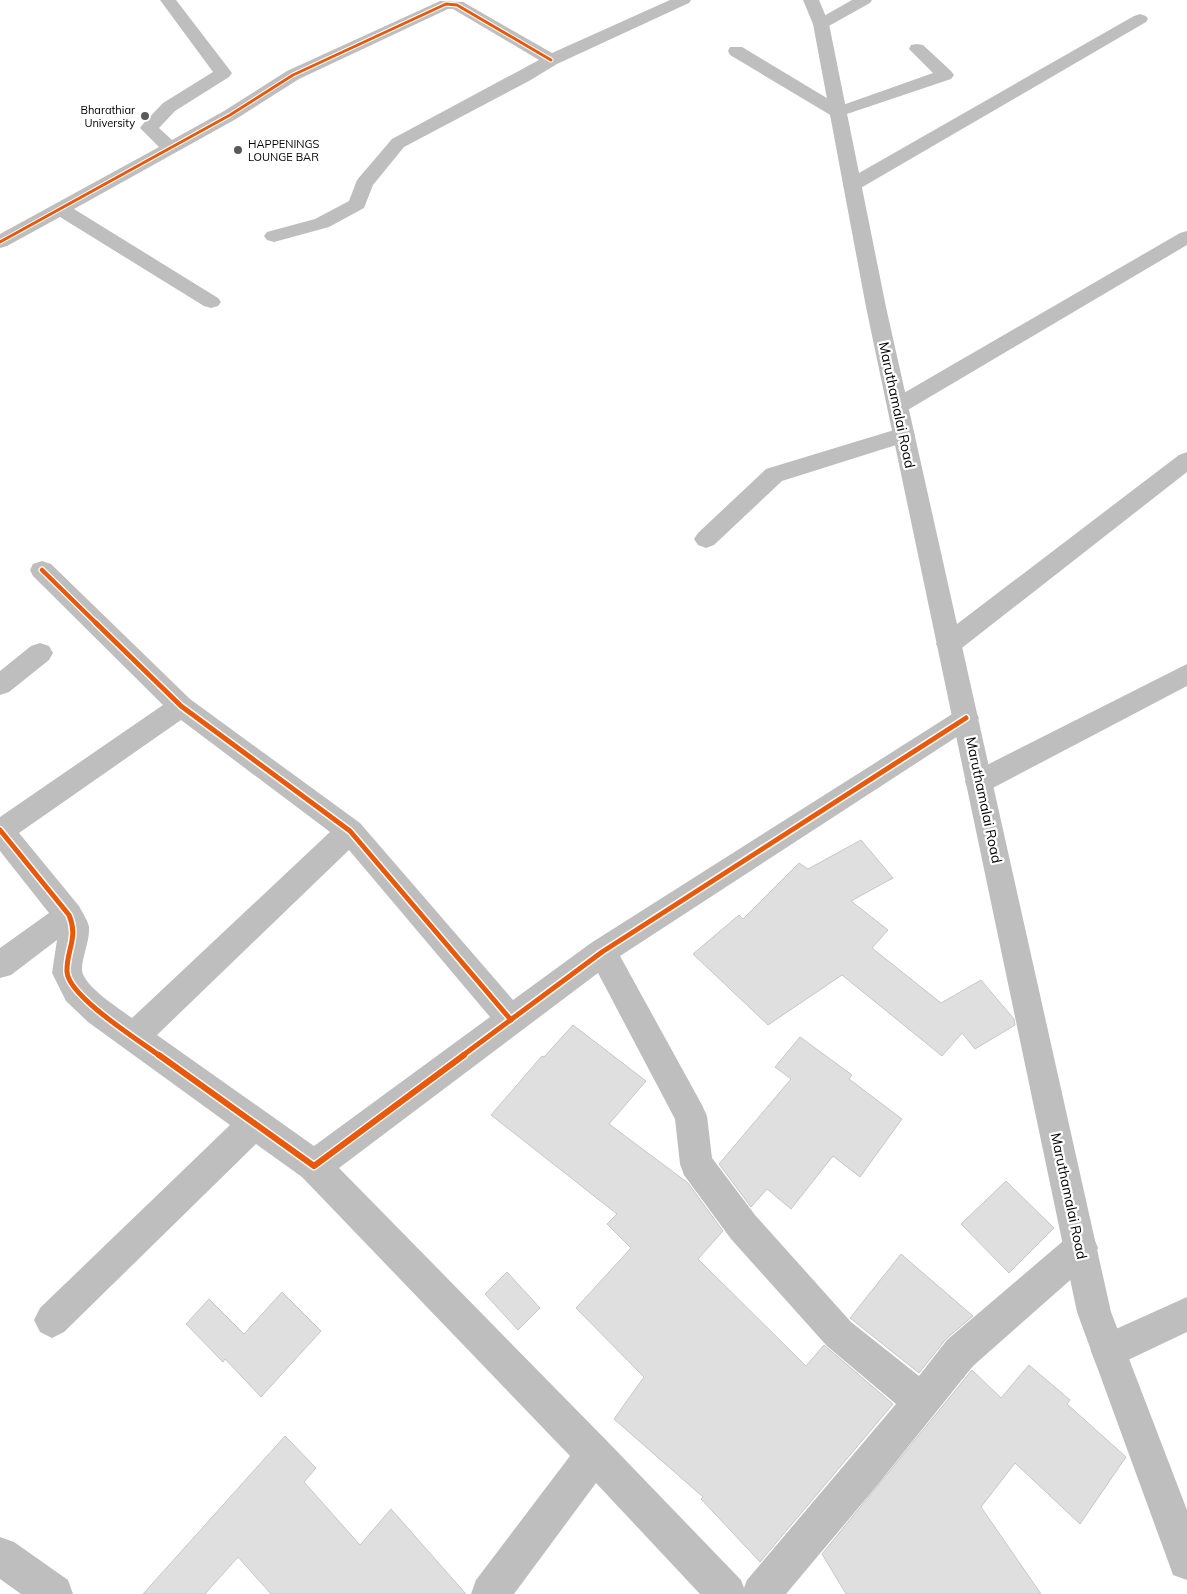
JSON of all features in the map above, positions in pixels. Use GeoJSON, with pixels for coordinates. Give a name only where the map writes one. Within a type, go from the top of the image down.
{"type":"FeatureCollection","features":[{"type":"Feature","properties":{"kind":"street"},"geometry":{"type":"LineString","coordinates":[[168,0],[223,73],[169,107],[149,128],[170,148]]}},
{"type":"Feature","properties":{"kind":"street"},"geometry":{"type":"LineString","coordinates":[[816,12],[864,0]]}},
{"type":"Feature","properties":{"kind":"street"},"geometry":{"type":"LineString","coordinates":[[274,236],[322,222],[357,204],[364,184],[398,143],[523,77],[551,60],[679,1]]}},
{"type":"Feature","properties":{"kind":"street"},"geometry":{"type":"LineString","coordinates":[[0,242],[230,115],[293,75],[448,2],[551,60]]}},
{"type":"Feature","properties":{"kind":"street","name":"Maruthamalai Road"},"geometry":{"type":"LineString","coordinates":[[816,12],[904,436],[1094,1312],[1187,1561]]}},
{"type":"Feature","properties":{"kind":"street"},"geometry":{"type":"LineString","coordinates":[[852,185],[1140,19]]}},
{"type":"Feature","properties":{"kind":"street"},"geometry":{"type":"LineString","coordinates":[[736,50],[838,112],[945,75],[917,49]]}},
{"type":"Feature","properties":{"kind":"street"},"geometry":{"type":"LineString","coordinates":[[61,209],[211,302]]}},
{"type":"Feature","properties":{"kind":"street"},"geometry":{"type":"LineString","coordinates":[[898,406],[1187,237]]}},
{"type":"Feature","properties":{"kind":"street"},"geometry":{"type":"LineString","coordinates":[[706,539],[774,475],[904,436]]}},
{"type":"Feature","properties":{"kind":"street"},"geometry":{"type":"LineString","coordinates":[[949,644],[1187,460]]}},
{"type":"Feature","properties":{"kind":"street"},"geometry":{"type":"LineString","coordinates":[[42,570],[181,706],[350,831],[511,1020]]}},
{"type":"Feature","properties":{"kind":"street"},"geometry":{"type":"LineString","coordinates":[[0,685],[40,653]]}},
{"type":"Feature","properties":{"kind":"street"},"geometry":{"type":"LineString","coordinates":[[979,782],[1187,674]]}},
{"type":"Feature","properties":{"kind":"street"},"geometry":{"type":"LineString","coordinates":[[181,706],[0,831],[69,915],[74,927],[67,973],[77,991],[99,1012],[314,1166],[594,1454],[727,1594]]}},
{"type":"Feature","properties":{"kind":"street"},"geometry":{"type":"LineString","coordinates":[[314,1166],[602,952],[966,718]]}},
{"type":"Feature","properties":{"kind":"street"},"geometry":{"type":"LineString","coordinates":[[134,1037],[350,831]]}},
{"type":"Feature","properties":{"kind":"street"},"geometry":{"type":"LineString","coordinates":[[0,965],[69,915]]}},
{"type":"Feature","properties":{"kind":"street"},"geometry":{"type":"LineString","coordinates":[[602,952],[691,1116],[696,1164],[743,1227],[839,1334],[921,1401]]}},
{"type":"Feature","properties":{"kind":"street"},"geometry":{"type":"LineString","coordinates":[[52,1320],[254,1123]]}},
{"type":"Feature","properties":{"kind":"street"},"geometry":{"type":"LineString","coordinates":[[761,1594],[862,1476],[960,1353],[1081,1248]]}},
{"type":"Feature","properties":{"kind":"street"},"geometry":{"type":"LineString","coordinates":[[1109,1351],[1187,1314]]}},
{"type":"Feature","properties":{"kind":"street"},"geometry":{"type":"LineString","coordinates":[[490,1594],[594,1454]]}},
{"type":"Feature","properties":{"kind":"street"},"geometry":{"type":"LineString","coordinates":[[0,1556],[54,1594]]}},
{"type":"Feature","properties":{"kind":"building"},"geometry":{"type":"Polygon","coordinates":[[[861,840],[893,878],[851,901],[888,930],[872,948],[941,1003],[981,980],[1014,1019],[1015,1025],[975,1049],[962,1033],[942,1056],[842,975],[768,1025],[693,954],[739,915],[743,919],[799,863],[808,869],[861,840]]]}},
{"type":"Feature","properties":{"kind":"building"},"geometry":{"type":"Polygon","coordinates":[[[573,1025],[646,1081],[609,1124],[688,1183],[723,1231],[698,1259],[806,1366],[824,1345],[893,1404],[760,1562],[701,1499],[703,1497],[614,1419],[644,1377],[576,1308],[631,1248],[607,1224],[617,1214],[491,1115],[542,1056],[544,1057],[573,1025]]]}},
{"type":"Feature","properties":{"kind":"building"},"geometry":{"type":"Polygon","coordinates":[[[800,1037],[852,1075],[849,1079],[902,1119],[860,1177],[833,1156],[791,1209],[767,1189],[751,1207],[719,1164],[791,1079],[775,1067],[800,1037]]]}},
{"type":"Feature","properties":{"kind":"building"},"geometry":{"type":"Polygon","coordinates":[[[1006,1181],[1054,1228],[1009,1273],[961,1224],[1006,1181]]]}},
{"type":"Feature","properties":{"kind":"building"},"geometry":{"type":"Polygon","coordinates":[[[901,1254],[973,1316],[946,1339],[919,1373],[850,1318],[901,1254]]]}},
{"type":"Feature","properties":{"kind":"building"},"geometry":{"type":"Polygon","coordinates":[[[507,1272],[540,1308],[518,1330],[485,1294],[507,1272]]]}},
{"type":"Feature","properties":{"kind":"building"},"geometry":{"type":"Polygon","coordinates":[[[282,1292],[321,1331],[261,1397],[225,1359],[223,1362],[186,1324],[209,1299],[244,1334],[282,1292]]]}},
{"type":"Feature","properties":{"kind":"building"},"geometry":{"type":"Polygon","coordinates":[[[1029,1365],[1070,1400],[1067,1404],[1126,1457],[1080,1524],[1015,1463],[981,1507],[1041,1594],[846,1594],[822,1554],[972,1370],[1001,1398],[1029,1365]]]}},
{"type":"Feature","properties":{"kind":"building"},"geometry":{"type":"Polygon","coordinates":[[[285,1436],[316,1468],[304,1482],[360,1545],[391,1509],[466,1594],[271,1594],[238,1557],[205,1594],[143,1594],[285,1436]]]}},
{"type":"Feature","properties":{"kind":"cycle path"},"geometry":{"type":"LineString","coordinates":[[0,242],[230,115],[293,75],[446,4],[457,5],[551,60]]}},
{"type":"Feature","properties":{"kind":"cycle path"},"geometry":{"type":"LineString","coordinates":[[42,570],[181,706],[350,831],[511,1020]]}},
{"type":"Feature","properties":{"kind":"cycle path"},"geometry":{"type":"LineString","coordinates":[[0,830],[69,915],[74,927],[67,973],[77,991],[99,1012],[314,1166],[602,952],[966,718]]}},
{"type":"Feature","properties":{"kind":"place","name":"Bharathiar University"},"geometry":{"type":"Point","coordinates":[145,116]}},
{"type":"Feature","properties":{"kind":"place","name":"HAPPENINGS LOUNGE BAR"},"geometry":{"type":"Point","coordinates":[238,150]}}]}
